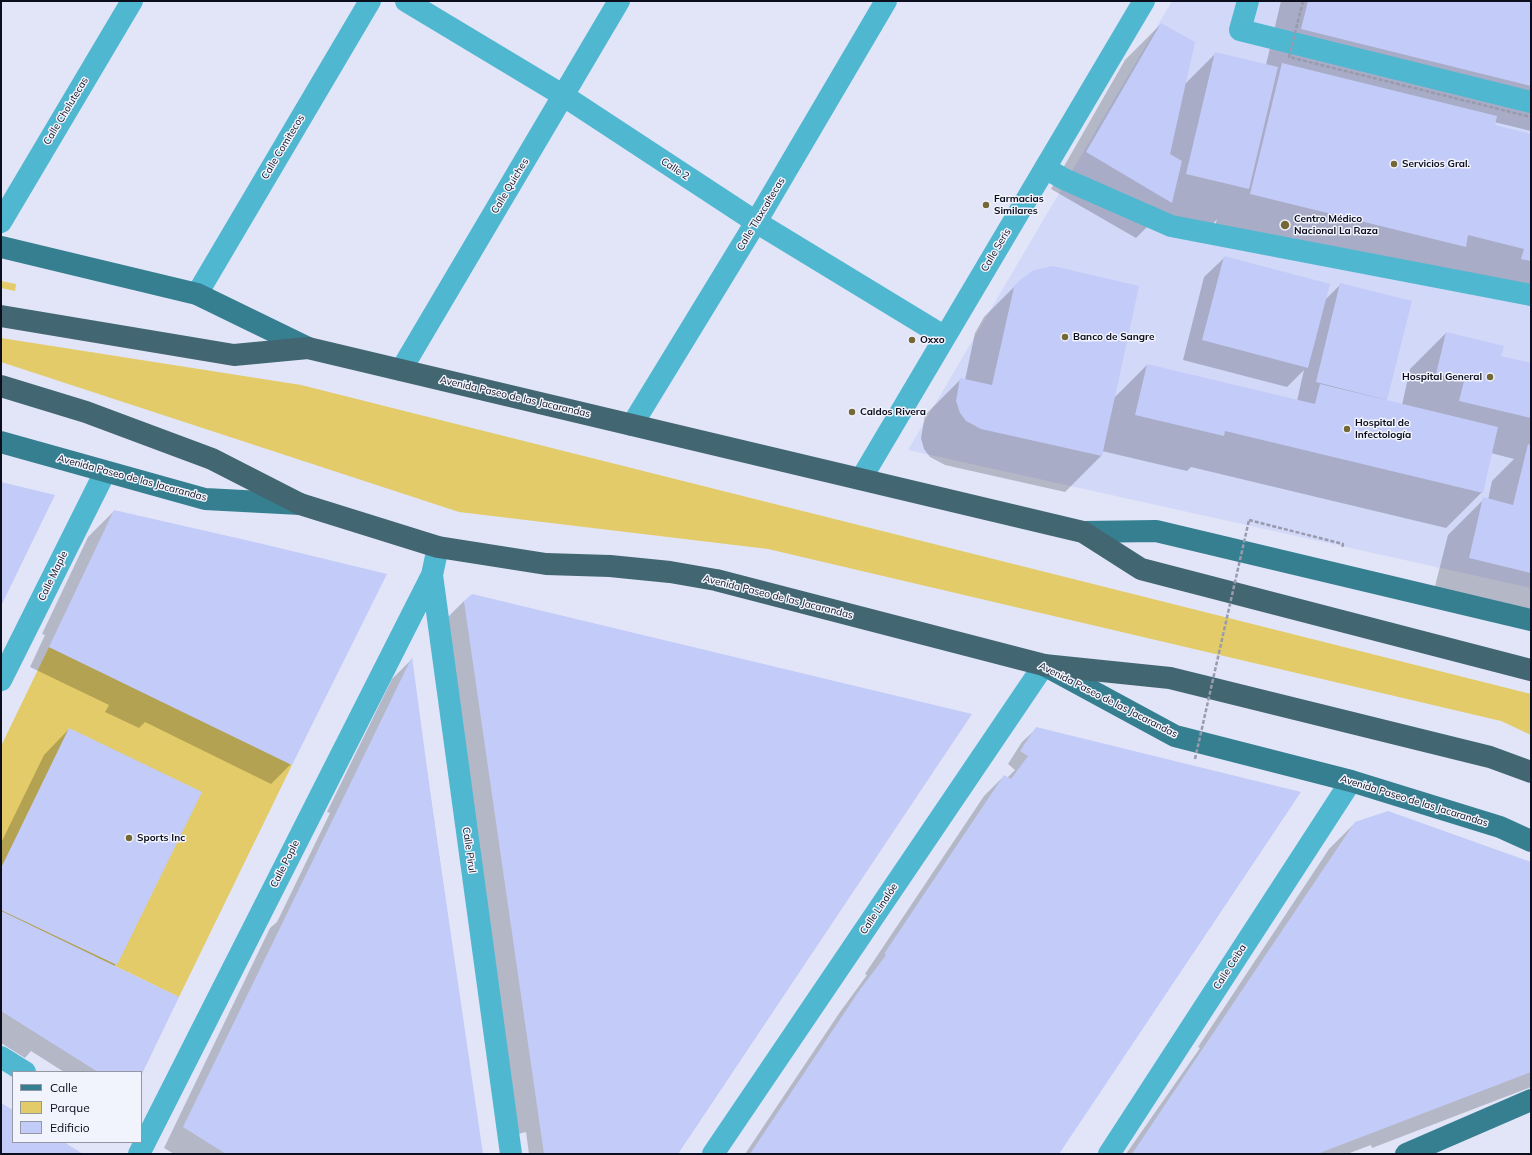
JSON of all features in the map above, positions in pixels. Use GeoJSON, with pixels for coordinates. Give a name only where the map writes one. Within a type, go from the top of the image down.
{"type":"FeatureCollection","features":[{"type":"Feature","properties":{"kind":"highway"},"geometry":{"type":"LineString","coordinates":[[1,316],[234,355],[308,348]]}},
{"type":"Feature","properties":{"kind":"highway","name":"Avenida Paseo de las Jacarandas"},"geometry":{"type":"LineString","coordinates":[[308,348],[1083,532]]}},
{"type":"Feature","properties":{"kind":"highway"},"geometry":{"type":"LineString","coordinates":[[1,386],[86,412],[212,459],[300,504]]}},
{"type":"Feature","properties":{"kind":"highway","name":"Avenida Paseo de las Jacarandas"},"geometry":{"type":"LineString","coordinates":[[300,504],[438,548],[546,564],[610,566],[670,572],[716,580],[1044,665]]}},
{"type":"Feature","properties":{"kind":"highway"},"geometry":{"type":"LineString","coordinates":[[1083,532],[1141,569],[1531,670]]}},
{"type":"Feature","properties":{"kind":"highway"},"geometry":{"type":"LineString","coordinates":[[1044,665],[1170,678],[1490,756],[1531,772]]}},
{"type":"Feature","properties":{"kind":"main road","name":"Avenida Paseo de las Jacarandas"},"geometry":{"type":"LineString","coordinates":[[1,248],[197,294],[308,348]]}},
{"type":"Feature","properties":{"kind":"main road","name":"Avenida Paseo de las Jacarandas"},"geometry":{"type":"LineString","coordinates":[[1,442],[205,499],[300,504]]}},
{"type":"Feature","properties":{"kind":"main road","name":"Avenida Paseo de las Jacarandas"},"geometry":{"type":"LineString","coordinates":[[1083,532],[1156,531],[1531,620]]}},
{"type":"Feature","properties":{"kind":"main road","name":"Avenida Paseo de las Jacarandas"},"geometry":{"type":"LineString","coordinates":[[1044,665],[1175,736],[1351,781],[1500,827],[1531,841]]}},
{"type":"Feature","properties":{"kind":"main road"},"geometry":{"type":"LineString","coordinates":[[1406,1154],[1531,1100]]}},
{"type":"Feature","properties":{"kind":"street","name":"Calle Cholutecas"},"geometry":{"type":"LineString","coordinates":[[1,222],[132,1]]}},
{"type":"Feature","properties":{"kind":"street","name":"Calle Comitecos"},"geometry":{"type":"LineString","coordinates":[[197,294],[370,1]]}},
{"type":"Feature","properties":{"kind":"street","name":"Calle 2"},"geometry":{"type":"LineString","coordinates":[[406,1],[564,96],[756,222],[945,337]]}},
{"type":"Feature","properties":{"kind":"street","name":"Calle Quiches"},"geometry":{"type":"LineString","coordinates":[[401,370],[619,1]]}},
{"type":"Feature","properties":{"kind":"street","name":"Calle Tlaxcaltecas"},"geometry":{"type":"LineString","coordinates":[[632,425],[756,222],[886,1]]}},
{"type":"Feature","properties":{"kind":"street","name":"Calle Seris"},"geometry":{"type":"LineString","coordinates":[[861,479],[1144,1]]}},
{"type":"Feature","properties":{"kind":"street"},"geometry":{"type":"LineString","coordinates":[[1248,1],[1240,30],[1531,102]]}},
{"type":"Feature","properties":{"kind":"street"},"geometry":{"type":"LineString","coordinates":[[1045,168],[1064,179],[1170,226],[1531,295]]}},
{"type":"Feature","properties":{"kind":"street","name":"Calle Maple"},"geometry":{"type":"LineString","coordinates":[[1,680],[105,472]]}},
{"type":"Feature","properties":{"kind":"street","name":"Calle Pirul"},"geometry":{"type":"LineString","coordinates":[[438,548],[432,575],[511,1154]]}},
{"type":"Feature","properties":{"kind":"street","name":"Calle Pople"},"geometry":{"type":"LineString","coordinates":[[141,1150],[432,575]]}},
{"type":"Feature","properties":{"kind":"street","name":"Calle Linalóe"},"geometry":{"type":"LineString","coordinates":[[713,1154],[1044,665]]}},
{"type":"Feature","properties":{"kind":"street","name":"Calle Ceiba"},"geometry":{"type":"LineString","coordinates":[[1109,1154],[1351,781]]}},
{"type":"Feature","properties":{"kind":"street"},"geometry":{"type":"LineString","coordinates":[[1,1057],[23,1071]]}},
{"type":"Feature","properties":{"kind":"path"},"geometry":{"type":"LineString","coordinates":[[1303,1],[1289,58],[1531,117]]}},
{"type":"Feature","properties":{"kind":"path"},"geometry":{"type":"LineString","coordinates":[[1195,760],[1249,520],[1343,544]]}},
{"type":"Feature","properties":{"kind":"shaded area","name":"Centro Médico Nacional La Raza"},"geometry":{"type":"Polygon","coordinates":[[[1172,1],[1531,1],[1531,588],[908,450],[1172,1]]]}},
{"type":"Feature","properties":{"kind":"green space"},"geometry":{"type":"Polygon","coordinates":[[[1,281],[16,284],[15,291],[1,288],[1,281]]]}},
{"type":"Feature","properties":{"kind":"green space"},"geometry":{"type":"Polygon","coordinates":[[[1,338],[301,385],[1531,694],[1531,735],[1501,721],[768,549],[459,512],[1,362],[1,338]]]}},
{"type":"Feature","properties":{"kind":"green space","name":"Sports Inc"},"geometry":{"type":"Polygon","coordinates":[[[49,647],[292,765],[179,997],[1,911],[1,746],[49,647]]]}},
{"type":"Feature","properties":{"kind":"building"},"geometry":{"type":"Polygon","coordinates":[[[1308,1],[1531,1],[1531,86],[1301,29],[1308,1]]]}},
{"type":"Feature","properties":{"kind":"building"},"geometry":{"type":"Polygon","coordinates":[[[1161,23],[1195,42],[1170,154],[1182,161],[1172,203],[1086,152],[1161,23]]]}},
{"type":"Feature","properties":{"kind":"building"},"geometry":{"type":"Polygon","coordinates":[[[1215,52],[1278,67],[1249,189],[1186,174],[1215,52]]]}},
{"type":"Feature","properties":{"kind":"building","name":"Servicios Gral."},"geometry":{"type":"Polygon","coordinates":[[[1282,63],[1497,116],[1495,125],[1531,134],[1531,261],[1521,259],[1524,249],[1468,235],[1466,247],[1250,194],[1282,63]]]}},
{"type":"Feature","properties":{"kind":"building"},"geometry":{"type":"Polygon","coordinates":[[[1224,256],[1330,284],[1308,368],[1202,340],[1224,256]]]}},
{"type":"Feature","properties":{"kind":"building","name":"Banco de Sangre"},"geometry":{"type":"Polygon","coordinates":[[[1053,266],[1139,286],[1102,456],[981,429],[966,421],[960,413],[956,401],[960,378],[992,385],[1014,287],[1020,280],[1034,270],[1053,266]]]}},
{"type":"Feature","properties":{"kind":"building"},"geometry":{"type":"Polygon","coordinates":[[[1340,283],[1412,301],[1387,400],[1316,382],[1340,283]]]}},
{"type":"Feature","properties":{"kind":"building","name":"Hospital General"},"geometry":{"type":"Polygon","coordinates":[[[1446,332],[1504,346],[1501,356],[1531,363],[1531,418],[1459,401],[1464,381],[1436,374],[1446,332]]]}},
{"type":"Feature","properties":{"kind":"building","name":"Hospital de Infectología"},"geometry":{"type":"Polygon","coordinates":[[[1147,364],[1315,404],[1320,384],[1498,427],[1483,493],[1225,431],[1224,436],[1135,415],[1147,364]]]}},
{"type":"Feature","properties":{"kind":"building"},"geometry":{"type":"Polygon","coordinates":[[[1528,444],[1531,445],[1531,573],[1469,558],[1483,497],[1513,505],[1528,444]]]}},
{"type":"Feature","properties":{"kind":"building"},"geometry":{"type":"Polygon","coordinates":[[[1,482],[55,495],[1,606],[1,482]]]}},
{"type":"Feature","properties":{"kind":"building"},"geometry":{"type":"Polygon","coordinates":[[[114,510],[387,574],[292,765],[49,647],[114,510]]]}},
{"type":"Feature","properties":{"kind":"building"},"geometry":{"type":"Polygon","coordinates":[[[472,594],[972,714],[678,1154],[544,1154],[464,601],[472,594]]]}},
{"type":"Feature","properties":{"kind":"building"},"geometry":{"type":"Polygon","coordinates":[[[412,657],[483,1154],[226,1154],[183,1127],[412,657]]]}},
{"type":"Feature","properties":{"kind":"building"},"geometry":{"type":"Polygon","coordinates":[[[1036,727],[1301,792],[1059,1154],[750,1154],[859,991],[886,955],[884,954],[1004,775],[1011,779],[1028,756],[1020,751],[1036,727]]]}},
{"type":"Feature","properties":{"kind":"building"},"geometry":{"type":"Polygon","coordinates":[[[69,728],[202,792],[117,965],[1,910],[1,868],[69,728]]]}},
{"type":"Feature","properties":{"kind":"building"},"geometry":{"type":"Polygon","coordinates":[[[1388,811],[1531,862],[1531,1072],[1317,1154],[1132,1154],[1355,822],[1388,811]]]}},
{"type":"Feature","properties":{"kind":"building"},"geometry":{"type":"Polygon","coordinates":[[[1,911],[179,997],[142,1074],[142,1071],[96,1071],[1,1011],[1,911]]]}},
{"type":"Feature","properties":{"kind":"building"},"geometry":{"type":"Polygon","coordinates":[[[1,1103],[12,1109],[12,1143],[66,1143],[83,1154],[1,1154],[1,1103]]]}},
{"type":"Feature","properties":{"kind":"place","name":"Servicios Gral."},"geometry":{"type":"Point","coordinates":[1394,164]}},
{"type":"Feature","properties":{"kind":"place","name":"Farmacias Similares"},"geometry":{"type":"Point","coordinates":[986,205]}},
{"type":"Feature","properties":{"kind":"place","name":"Centro Médico Nacional La Raza"},"geometry":{"type":"Point","coordinates":[1285,225]}},
{"type":"Feature","properties":{"kind":"place","name":"Banco de Sangre"},"geometry":{"type":"Point","coordinates":[1065,337]}},
{"type":"Feature","properties":{"kind":"place","name":"Oxxo"},"geometry":{"type":"Point","coordinates":[912,340]}},
{"type":"Feature","properties":{"kind":"place","name":"Hospital General"},"geometry":{"type":"Point","coordinates":[1490,377]}},
{"type":"Feature","properties":{"kind":"place","name":"Caldos Rivera"},"geometry":{"type":"Point","coordinates":[852,412]}},
{"type":"Feature","properties":{"kind":"place","name":"Hospital de Infectología"},"geometry":{"type":"Point","coordinates":[1347,429]}},
{"type":"Feature","properties":{"kind":"place","name":"Sports Inc"},"geometry":{"type":"Point","coordinates":[129,838]}}]}
